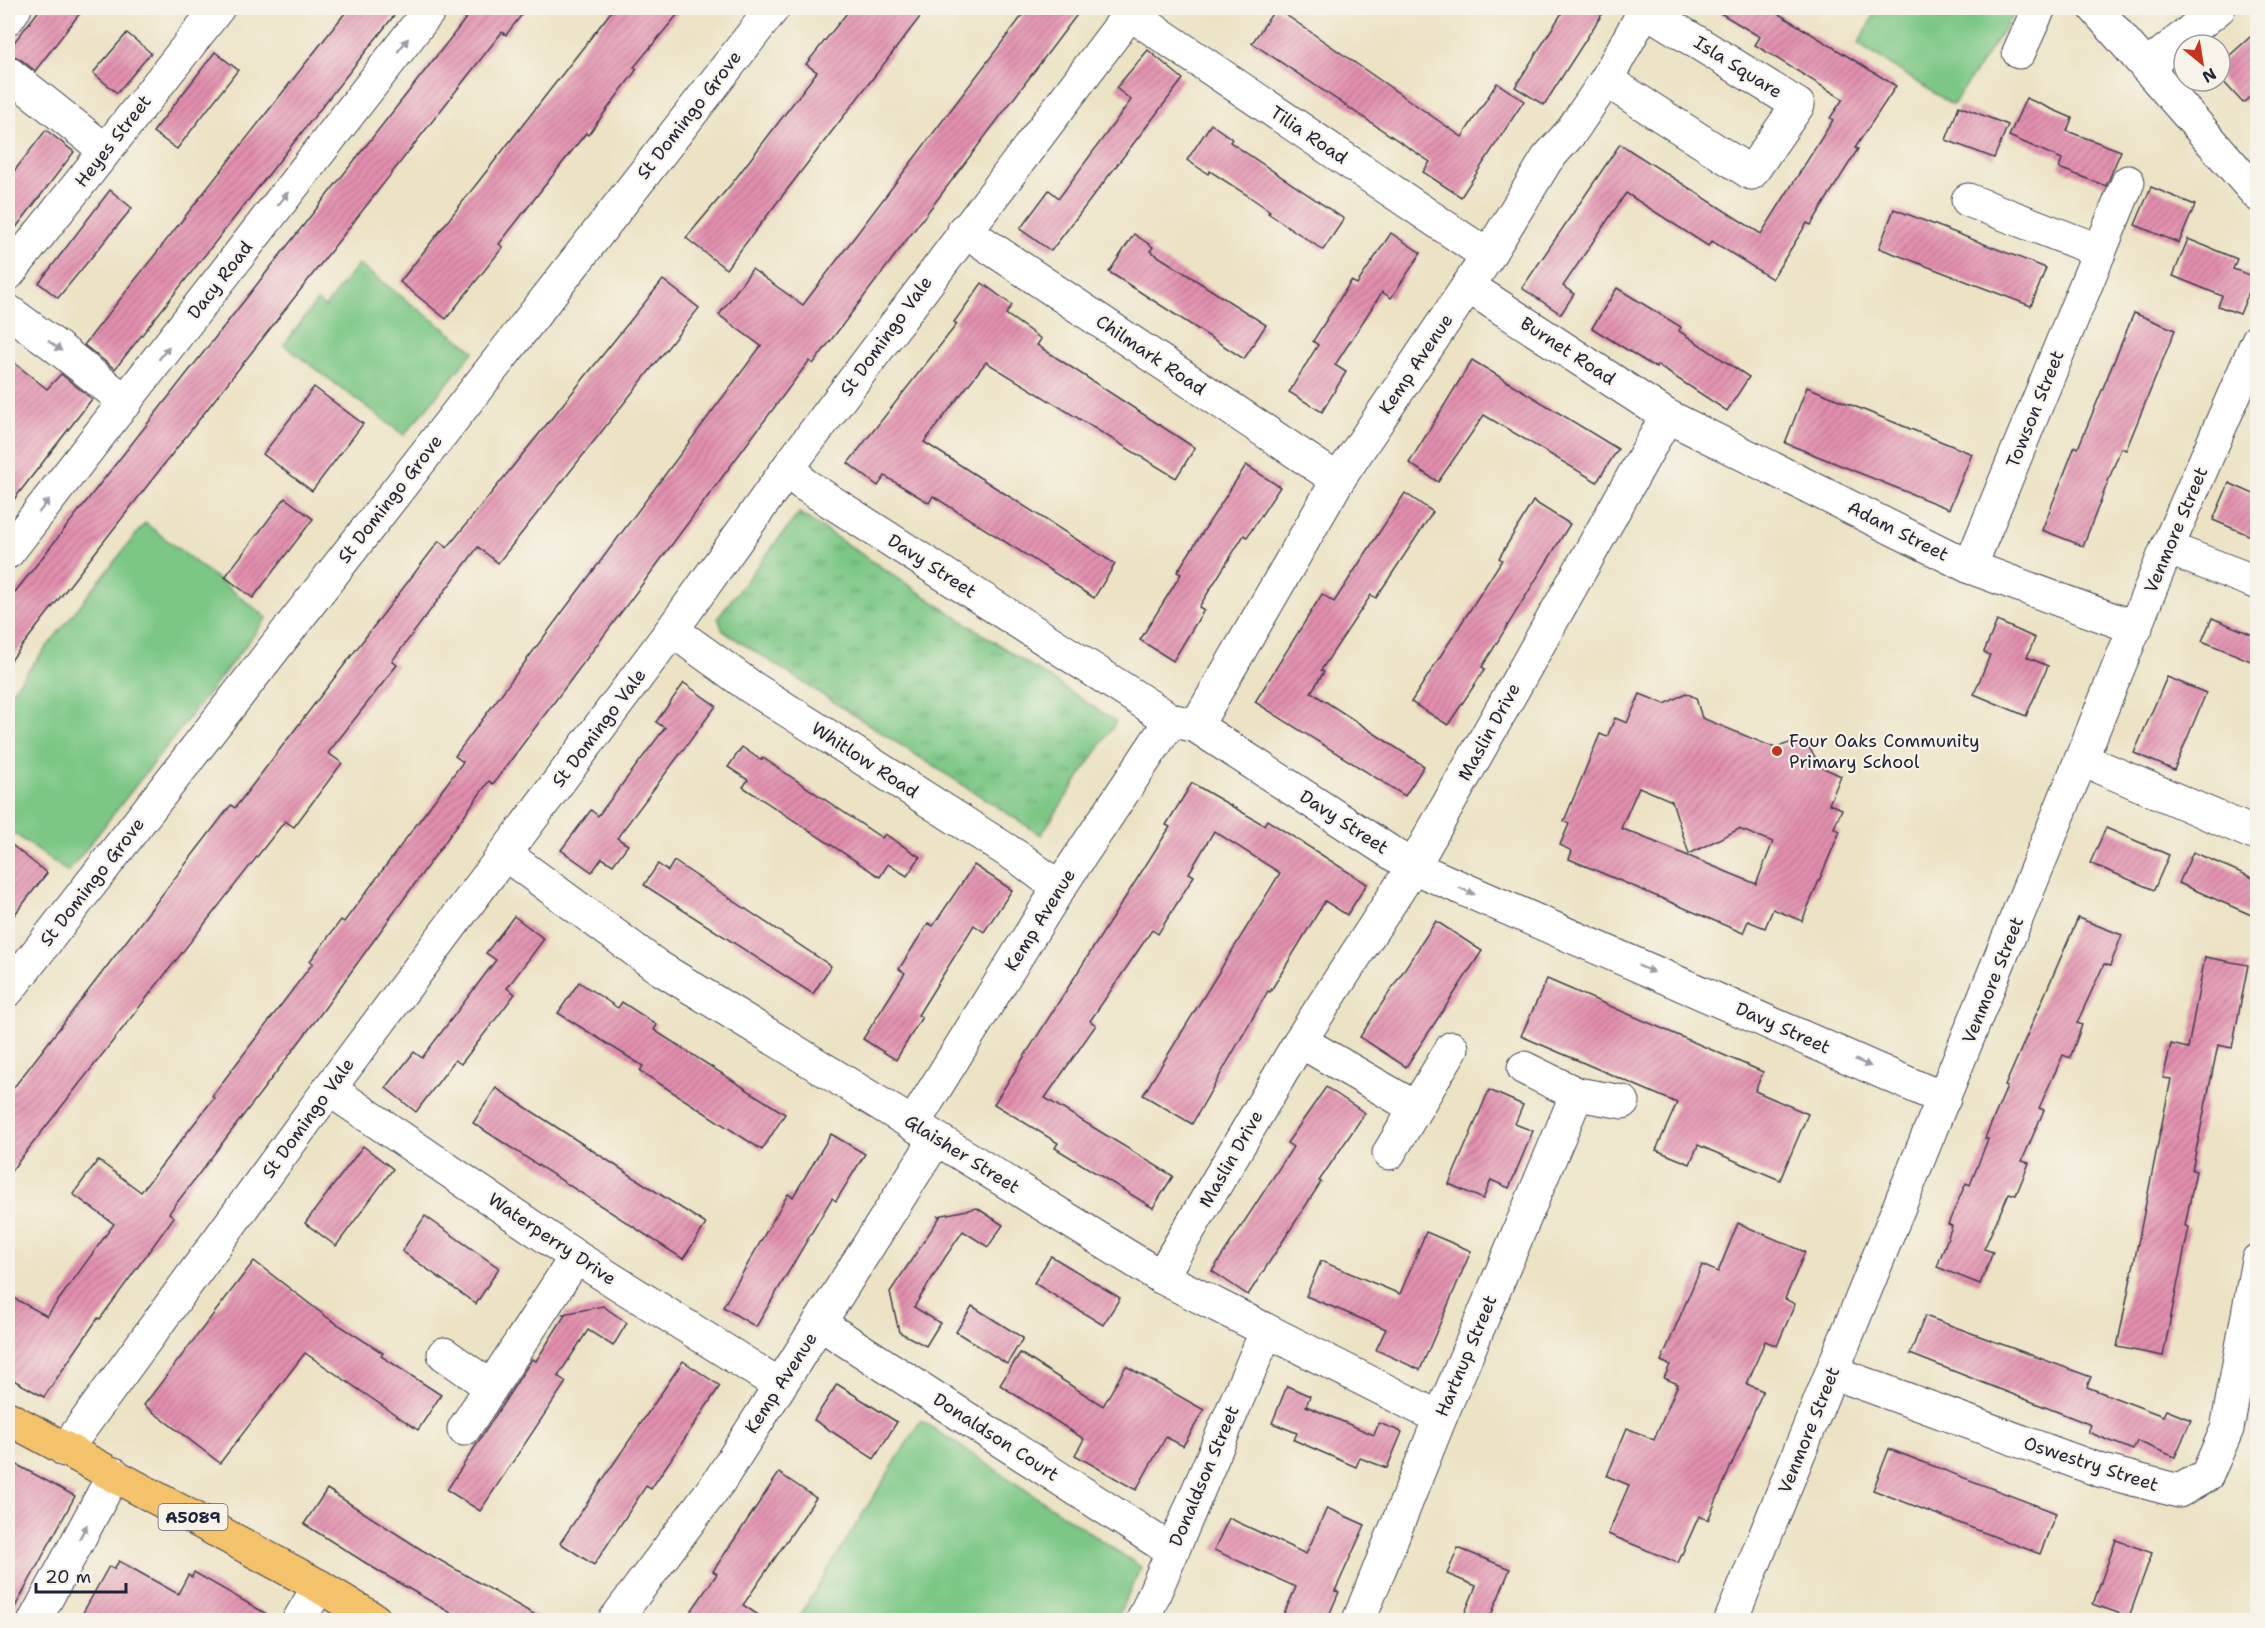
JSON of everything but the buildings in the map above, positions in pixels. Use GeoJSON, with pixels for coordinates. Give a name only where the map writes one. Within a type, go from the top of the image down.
{"type":"FeatureCollection","features":[{"type":"Feature","properties":{"kind":"highway","name":"A5089"},"geometry":{"type":"LineString","coordinates":[[8,1418],[320,1586],[375,1620]]}},
{"type":"Feature","properties":{"kind":"street"},"geometry":{"type":"LineString","coordinates":[[8,18],[15,8]]}},
{"type":"Feature","properties":{"kind":"street","name":"Heyes Street"},"geometry":{"type":"LineString","coordinates":[[8,274],[218,8]]}},
{"type":"Feature","properties":{"kind":"street","name":"Dacy Road"},"geometry":{"type":"LineString","coordinates":[[8,552],[431,8]]}},
{"type":"Feature","properties":{"kind":"street","name":"St Domingo Grove"},"geometry":{"type":"LineString","coordinates":[[8,990],[773,8]]}},
{"type":"Feature","properties":{"kind":"street"},"geometry":{"type":"LineString","coordinates":[[2019,52],[2039,8]]}},
{"type":"Feature","properties":{"kind":"street"},"geometry":{"type":"LineString","coordinates":[[2095,8],[2258,195]]}},
{"type":"Feature","properties":{"kind":"street"},"geometry":{"type":"LineString","coordinates":[[2146,67],[2219,8]]}},
{"type":"Feature","properties":{"kind":"street","name":"Kemp Avenue"},"geometry":{"type":"LineString","coordinates":[[615,1620],[720,1480],[778,1384],[819,1323],[1059,888],[1183,723],[1338,480],[1488,256],[1547,159],[1571,132],[1606,80],[1645,9]]}},
{"type":"Feature","properties":{"kind":"street","name":"Isla Square"},"geometry":{"type":"LineString","coordinates":[[1606,80],[1751,173],[1798,105],[1645,9]]}},
{"type":"Feature","properties":{"kind":"street","name":"St Domingo Vale"},"geometry":{"type":"LineString","coordinates":[[65,1450],[329,1089],[672,630],[790,465],[964,230],[1132,10]]}},
{"type":"Feature","properties":{"kind":"street","name":"Tilia Road"},"geometry":{"type":"LineString","coordinates":[[1132,10],[1488,256]]}},
{"type":"Feature","properties":{"kind":"street"},"geometry":{"type":"LineString","coordinates":[[8,73],[105,150]]}},
{"type":"Feature","properties":{"kind":"street","name":"Towson Street"},"geometry":{"type":"LineString","coordinates":[[1970,567],[2128,182]]}},
{"type":"Feature","properties":{"kind":"street"},"geometry":{"type":"LineString","coordinates":[[1968,200],[2100,251]]}},
{"type":"Feature","properties":{"kind":"street","name":"Chilmark Road"},"geometry":{"type":"LineString","coordinates":[[964,230],[1338,480]]}},
{"type":"Feature","properties":{"kind":"street","name":"Burnet Road"},"geometry":{"type":"LineString","coordinates":[[1468,286],[1667,416]]}},
{"type":"Feature","properties":{"kind":"street"},"geometry":{"type":"LineString","coordinates":[[8,311],[126,402]]}},
{"type":"Feature","properties":{"kind":"street","name":"Venmore Street"},"geometry":{"type":"LineString","coordinates":[[1731,1620],[2167,548],[2258,340]]}},
{"type":"Feature","properties":{"kind":"street","name":"Adam Street"},"geometry":{"type":"LineString","coordinates":[[1667,416],[1970,567],[2136,628]]}},
{"type":"Feature","properties":{"kind":"street","name":"Maslin Drive"},"geometry":{"type":"LineString","coordinates":[[1161,1277],[1300,1041],[1413,867],[1667,416]]}},
{"type":"Feature","properties":{"kind":"street","name":"Davy Street"},"geometry":{"type":"LineString","coordinates":[[790,465],[802,483],[1413,867],[1944,1099]]}},
{"type":"Feature","properties":{"kind":"street"},"geometry":{"type":"LineString","coordinates":[[2167,548],[2258,583]]}},
{"type":"Feature","properties":{"kind":"street","name":"Whitlow Road"},"geometry":{"type":"LineString","coordinates":[[672,630],[751,687],[1022,860],[1059,888]]}},
{"type":"Feature","properties":{"kind":"street"},"geometry":{"type":"LineString","coordinates":[[2082,759],[2258,835]]}},
{"type":"Feature","properties":{"kind":"street","name":"Glaisher Street"},"geometry":{"type":"LineString","coordinates":[[505,854],[658,967],[1161,1277],[1440,1418]]}},
{"type":"Feature","properties":{"kind":"street"},"geometry":{"type":"LineString","coordinates":[[1300,1041],[1414,1107]]}},
{"type":"Feature","properties":{"kind":"street"},"geometry":{"type":"LineString","coordinates":[[1389,1153],[1414,1107],[1452,1048]]}},
{"type":"Feature","properties":{"kind":"street"},"geometry":{"type":"LineString","coordinates":[[1524,1068],[1577,1094],[1623,1102]]}},
{"type":"Feature","properties":{"kind":"street","name":"Waterperry Drive"},"geometry":{"type":"LineString","coordinates":[[329,1089],[576,1257],[778,1384]]}},
{"type":"Feature","properties":{"kind":"street","name":"Hartnup Street"},"geometry":{"type":"LineString","coordinates":[[1359,1620],[1440,1418],[1577,1094]]}},
{"type":"Feature","properties":{"kind":"street"},"geometry":{"type":"LineString","coordinates":[[464,1429],[576,1257]]}},
{"type":"Feature","properties":{"kind":"street","name":"Oswestry Street"},"geometry":{"type":"LineString","coordinates":[[1832,1372],[2099,1470],[2179,1491],[2208,1475],[2227,1429],[2258,1260]]}},
{"type":"Feature","properties":{"kind":"street","name":"Donaldson Court"},"geometry":{"type":"LineString","coordinates":[[819,1323],[1172,1551]]}},
{"type":"Feature","properties":{"kind":"street","name":"Donaldson Street"},"geometry":{"type":"LineString","coordinates":[[1143,1620],[1266,1332]]}},
{"type":"Feature","properties":{"kind":"street"},"geometry":{"type":"LineString","coordinates":[[444,1354],[491,1387]]}},
{"type":"Feature","properties":{"kind":"street"},"geometry":{"type":"LineString","coordinates":[[35,1620],[114,1474]]}},
{"type":"Feature","properties":{"kind":"street"},"geometry":{"type":"LineString","coordinates":[[298,1620],[320,1586]]}},
{"type":"Feature","properties":{"kind":"green space"},"geometry":{"type":"Polygon","coordinates":[[[1863,8],[2018,8],[1953,105],[1858,44],[1874,15],[1863,8]]]}},
{"type":"Feature","properties":{"kind":"green space"},"geometry":{"type":"Polygon","coordinates":[[[358,264],[474,351],[404,435],[284,345],[317,301],[325,307],[358,264]]]}},
{"type":"Feature","properties":{"kind":"green space"},"geometry":{"type":"Polygon","coordinates":[[[799,513],[1116,722],[1041,835],[723,631],[718,617],[799,513]]]}},
{"type":"Feature","properties":{"kind":"green space"},"geometry":{"type":"Polygon","coordinates":[[[145,523],[267,618],[68,872],[8,829],[8,696],[145,523]]]}},
{"type":"Feature","properties":{"kind":"green space"},"geometry":{"type":"Polygon","coordinates":[[[921,1420],[1141,1567],[1116,1620],[797,1620],[921,1420]]]}},
{"type":"Feature","properties":{"kind":"place","name":"Four Oaks Community Primary School"},"geometry":{"type":"Point","coordinates":[1777,751]}}]}
